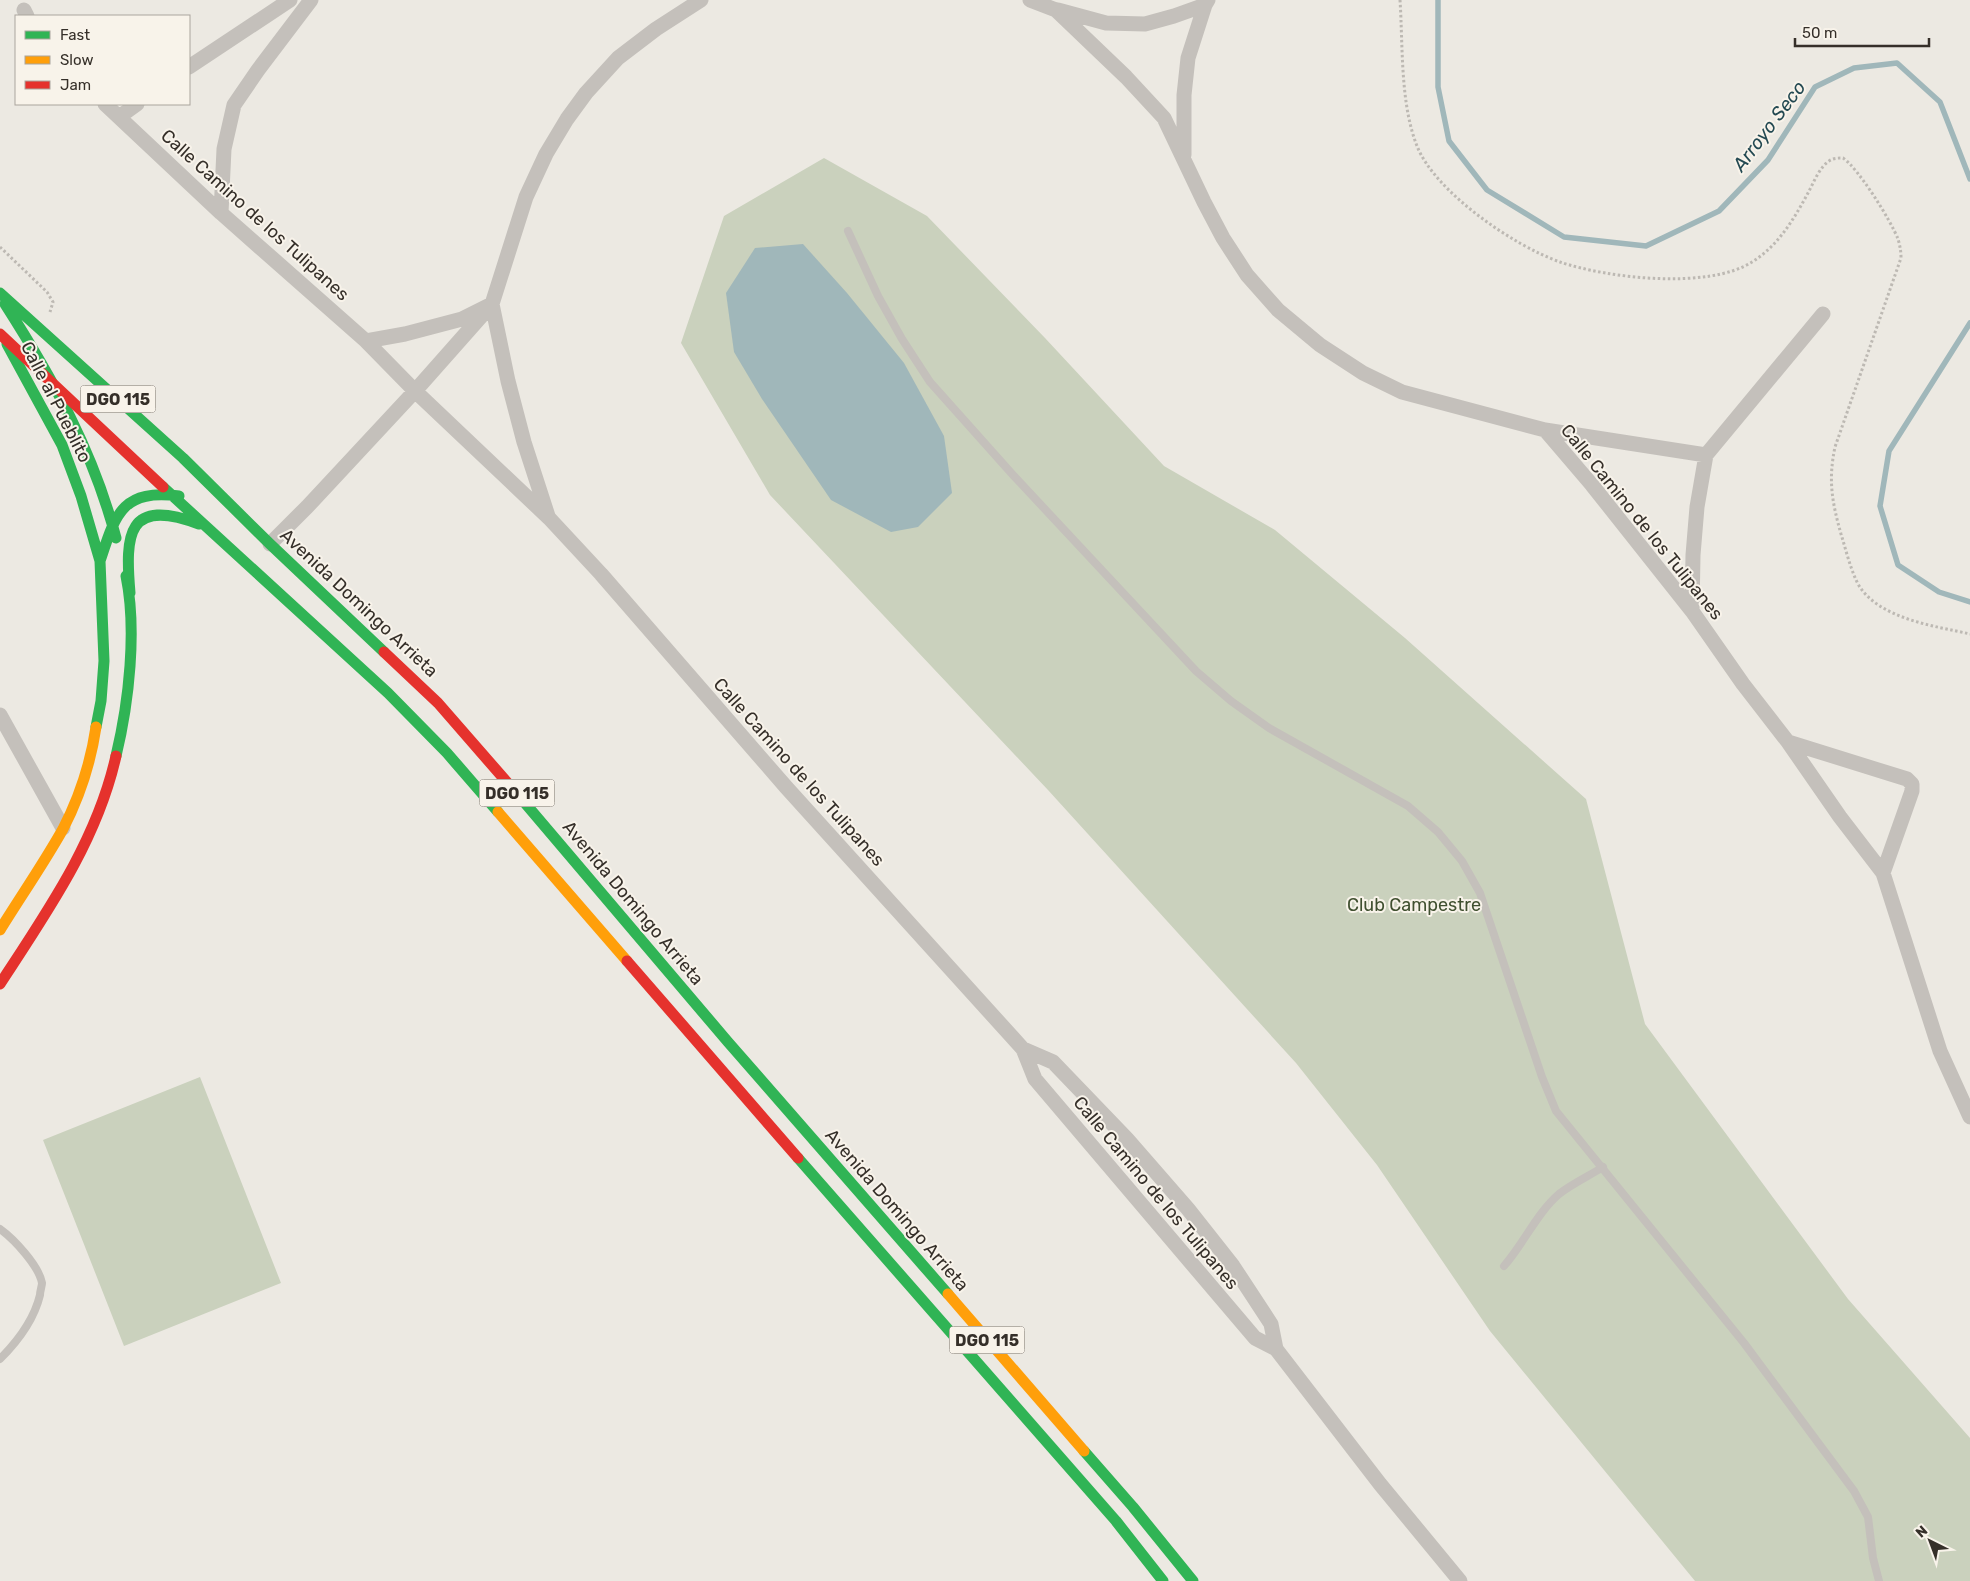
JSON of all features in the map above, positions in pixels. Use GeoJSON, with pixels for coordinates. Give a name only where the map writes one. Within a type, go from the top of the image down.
{"type":"FeatureCollection","features":[{"type":"Feature","properties":{"kind":"main road","name":"Avenida Domingo Arrieta"},"geometry":{"type":"LineString","coordinates":[[0,293],[108,390],[233,507],[265,550],[438,702],[728,1042],[1133,1507],[1193,1581]]}},
{"type":"Feature","properties":{"kind":"main road","name":"Calle al Pueblito"},"geometry":{"type":"LineString","coordinates":[[0,297],[29,341],[78,427],[100,480],[113,522],[130,593]]}},
{"type":"Feature","properties":{"kind":"main road","name":"Calle al Pueblito"},"geometry":{"type":"LineString","coordinates":[[0,930],[63,828],[80,787],[93,747],[101,701],[104,661],[100,561],[81,496],[62,445],[1,335]]}},
{"type":"Feature","properties":{"kind":"main road","name":"DGO 115"},"geometry":{"type":"LineString","coordinates":[[1,335],[250,568],[388,693],[447,753],[710,1058],[1116,1521],[1163,1581]]}},
{"type":"Feature","properties":{"kind":"main road"},"geometry":{"type":"LineString","coordinates":[[100,561],[113,522],[128,503],[138,497],[154,493],[193,498]]}},
{"type":"Feature","properties":{"kind":"main road"},"geometry":{"type":"LineString","coordinates":[[209,501],[233,507]]}},
{"type":"Feature","properties":{"kind":"main road"},"geometry":{"type":"LineString","coordinates":[[2,976],[69,874],[96,822],[113,771],[122,730],[128,684],[130,593],[128,548],[130,536],[136,525],[150,515],[164,513],[188,519],[209,528]]}},
{"type":"Feature","properties":{"kind":"main road"},"geometry":{"type":"LineString","coordinates":[[250,568],[265,550]]}},
{"type":"Feature","properties":{"kind":"main road"},"geometry":{"type":"LineString","coordinates":[[710,1058],[728,1042]]}},
{"type":"Feature","properties":{"kind":"main road"},"geometry":{"type":"LineString","coordinates":[[1116,1521],[1133,1507]]}},
{"type":"Feature","properties":{"kind":"street"},"geometry":{"type":"LineString","coordinates":[[190,66],[290,0]]}},
{"type":"Feature","properties":{"kind":"street"},"geometry":{"type":"LineString","coordinates":[[220,213],[224,149],[234,105],[311,0]]}},
{"type":"Feature","properties":{"kind":"street","name":"Calle Camino de los Tulipanes"},"geometry":{"type":"LineString","coordinates":[[265,550],[415,391],[492,304],[526,197],[546,154],[567,119],[586,93],[618,58],[656,28],[701,0]]}},
{"type":"Feature","properties":{"kind":"street","name":"Calle Camino de los Tulipanes"},"geometry":{"type":"LineString","coordinates":[[1030,0],[1056,10],[1126,77],[1164,118],[1204,202],[1247,275],[1278,310],[1320,345],[1363,373],[1402,392],[1545,430],[1592,485],[1692,611],[1743,684],[1788,742],[1840,817],[1884,873],[1940,1051],[1970,1118]]}},
{"type":"Feature","properties":{"kind":"street"},"geometry":{"type":"LineString","coordinates":[[1056,10],[1106,24],[1145,24],[1174,16],[1206,2]]}},
{"type":"Feature","properties":{"kind":"street"},"geometry":{"type":"LineString","coordinates":[[1184,159],[1184,95],[1188,58],[1206,2]]}},
{"type":"Feature","properties":{"kind":"street","name":"Calle Camino de los Tulipanes"},"geometry":{"type":"LineString","coordinates":[[106,105],[220,213],[366,341],[415,391],[549,518],[601,574],[786,787],[1024,1049],[1035,1079],[1255,1338],[1276,1349],[1380,1484],[1460,1581]]}},
{"type":"Feature","properties":{"kind":"street"},"geometry":{"type":"LineString","coordinates":[[119,117],[136,105]]}},
{"type":"Feature","properties":{"kind":"street"},"geometry":{"type":"LineString","coordinates":[[366,341],[405,334],[462,319],[492,304]]}},
{"type":"Feature","properties":{"kind":"street","name":"Calle Camino de los Tulipanes"},"geometry":{"type":"LineString","coordinates":[[492,304],[508,381],[524,442],[549,518]]}},
{"type":"Feature","properties":{"kind":"street"},"geometry":{"type":"LineString","coordinates":[[1692,611],[1693,555],[1697,507],[1706,455],[1823,314]]}},
{"type":"Feature","properties":{"kind":"street"},"geometry":{"type":"LineString","coordinates":[[1545,430],[1706,455]]}},
{"type":"Feature","properties":{"kind":"street"},"geometry":{"type":"LineString","coordinates":[[0,715],[63,828]]}},
{"type":"Feature","properties":{"kind":"street"},"geometry":{"type":"LineString","coordinates":[[1788,742],[1907,779],[1912,784],[1912,791],[1884,873]]}},
{"type":"Feature","properties":{"kind":"street","name":"Calle Camino de los Tulipanes"},"geometry":{"type":"LineString","coordinates":[[1024,1049],[1053,1062],[1188,1208],[1233,1266],[1271,1324],[1276,1349]]}},
{"type":"Feature","properties":{"kind":"lane"},"geometry":{"type":"LineString","coordinates":[[848,231],[878,296],[902,339],[930,382],[1013,475],[1196,670],[1230,701],[1269,728],[1408,806],[1438,832],[1462,861],[1480,893],[1549,1097],[1556,1111],[1566,1126],[1603,1167],[1744,1343],[1854,1491],[1868,1517],[1872,1558],[1879,1581]]}},
{"type":"Feature","properties":{"kind":"lane"},"geometry":{"type":"LineString","coordinates":[[1504,1266],[1559,1194],[1603,1167]]}},
{"type":"Feature","properties":{"kind":"lane"},"geometry":{"type":"LineString","coordinates":[[0,1229],[9,1235],[31,1260],[42,1284],[36,1309],[14,1345],[0,1359]]}},
{"type":"Feature","properties":{"kind":"path"},"geometry":{"type":"LineString","coordinates":[[1400,0],[1408,113],[1417,147],[1437,178],[1466,208],[1506,234],[1559,262],[1627,276],[1676,279],[1710,276],[1731,271],[1752,262],[1777,241],[1795,217],[1822,168],[1830,161],[1843,158],[1849,162],[1891,225],[1901,249],[1901,258],[1835,448],[1830,468],[1835,512],[1859,586],[1876,603],[1901,618],[1970,634]]}},
{"type":"Feature","properties":{"kind":"path"},"geometry":{"type":"LineString","coordinates":[[0,247],[52,299],[52,309],[40,330]]}},
{"type":"Feature","properties":{"kind":"green space","name":"Club Campestre"},"geometry":{"type":"Polygon","coordinates":[[[824,158],[927,216],[1045,338],[1164,466],[1275,530],[1405,638],[1586,799],[1645,1024],[1848,1299],[1970,1438],[1970,1581],[1695,1581],[1490,1331],[1377,1165],[1296,1063],[1048,790],[770,495],[681,343],[724,216],[824,158]]]}},
{"type":"Feature","properties":{"kind":"green space"},"geometry":{"type":"Polygon","coordinates":[[[200,1077],[281,1283],[124,1346],[43,1140],[200,1077]]]}},
{"type":"Feature","properties":{"kind":"water"},"geometry":{"type":"Polygon","coordinates":[[[803,244],[847,293],[904,363],[944,436],[952,493],[918,527],[891,532],[831,500],[762,399],[734,352],[726,293],[755,248],[803,244]]]}},
{"type":"Feature","properties":{"kind":"waterway","name":"Arroyo Seco"},"geometry":{"type":"LineString","coordinates":[[1438,0],[1438,87],[1449,141],[1487,190],[1564,237],[1646,246],[1719,211],[1768,160],[1815,87],[1854,68],[1897,63],[1940,102],[1970,179]]}},
{"type":"Feature","properties":{"kind":"waterway","name":"Arroyo Seco"},"geometry":{"type":"LineString","coordinates":[[1970,323],[1889,451],[1880,506],[1898,565],[1939,592],[1970,602]]}},
{"type":"Feature","properties":{"kind":"traffic: fast"},"geometry":{"type":"LineString","coordinates":[[0,293],[183,458],[384,652]]}},
{"type":"Feature","properties":{"kind":"traffic: fast"},"geometry":{"type":"LineString","coordinates":[[5,304],[70,416],[96,475],[116,538]]}},
{"type":"Feature","properties":{"kind":"traffic: fast"},"geometry":{"type":"LineString","coordinates":[[7,344],[62,445],[81,496],[100,561],[104,661],[101,701],[96,727]]}},
{"type":"Feature","properties":{"kind":"traffic: fast"},"geometry":{"type":"LineString","coordinates":[[163,487],[388,693],[447,753],[498,812]]}},
{"type":"Feature","properties":{"kind":"traffic: fast"},"geometry":{"type":"LineString","coordinates":[[100,561],[111,530],[124,508],[133,501],[145,496],[179,496]]}},
{"type":"Feature","properties":{"kind":"traffic: fast"},"geometry":{"type":"LineString","coordinates":[[130,593],[129,554],[131,538],[136,526],[144,518],[157,515],[175,517],[199,524]]}},
{"type":"Feature","properties":{"kind":"traffic: fast"},"geometry":{"type":"LineString","coordinates":[[116,756],[125,713],[130,666],[131,619],[126,576]]}},
{"type":"Feature","properties":{"kind":"traffic: fast"},"geometry":{"type":"LineString","coordinates":[[519,796],[728,1042],[948,1294]]}},
{"type":"Feature","properties":{"kind":"traffic: fast"},"geometry":{"type":"LineString","coordinates":[[798,1158],[1116,1521],[1163,1581]]}},
{"type":"Feature","properties":{"kind":"traffic: fast"},"geometry":{"type":"LineString","coordinates":[[1084,1451],[1133,1507],[1193,1581]]}},
{"type":"Feature","properties":{"kind":"traffic: slow"},"geometry":{"type":"LineString","coordinates":[[0,930],[69,817],[88,766],[96,727]]}},
{"type":"Feature","properties":{"kind":"traffic: slow"},"geometry":{"type":"LineString","coordinates":[[498,812],[627,961]]}},
{"type":"Feature","properties":{"kind":"traffic: slow"},"geometry":{"type":"LineString","coordinates":[[948,1294],[1084,1451]]}},
{"type":"Feature","properties":{"kind":"traffic: jam"},"geometry":{"type":"LineString","coordinates":[[0,334],[163,487]]}},
{"type":"Feature","properties":{"kind":"traffic: jam"},"geometry":{"type":"LineString","coordinates":[[384,652],[438,703],[519,796]]}},
{"type":"Feature","properties":{"kind":"traffic: jam"},"geometry":{"type":"LineString","coordinates":[[0,984],[52,903],[83,847],[107,787],[116,756]]}},
{"type":"Feature","properties":{"kind":"traffic: jam"},"geometry":{"type":"LineString","coordinates":[[627,961],[798,1158]]}}]}
